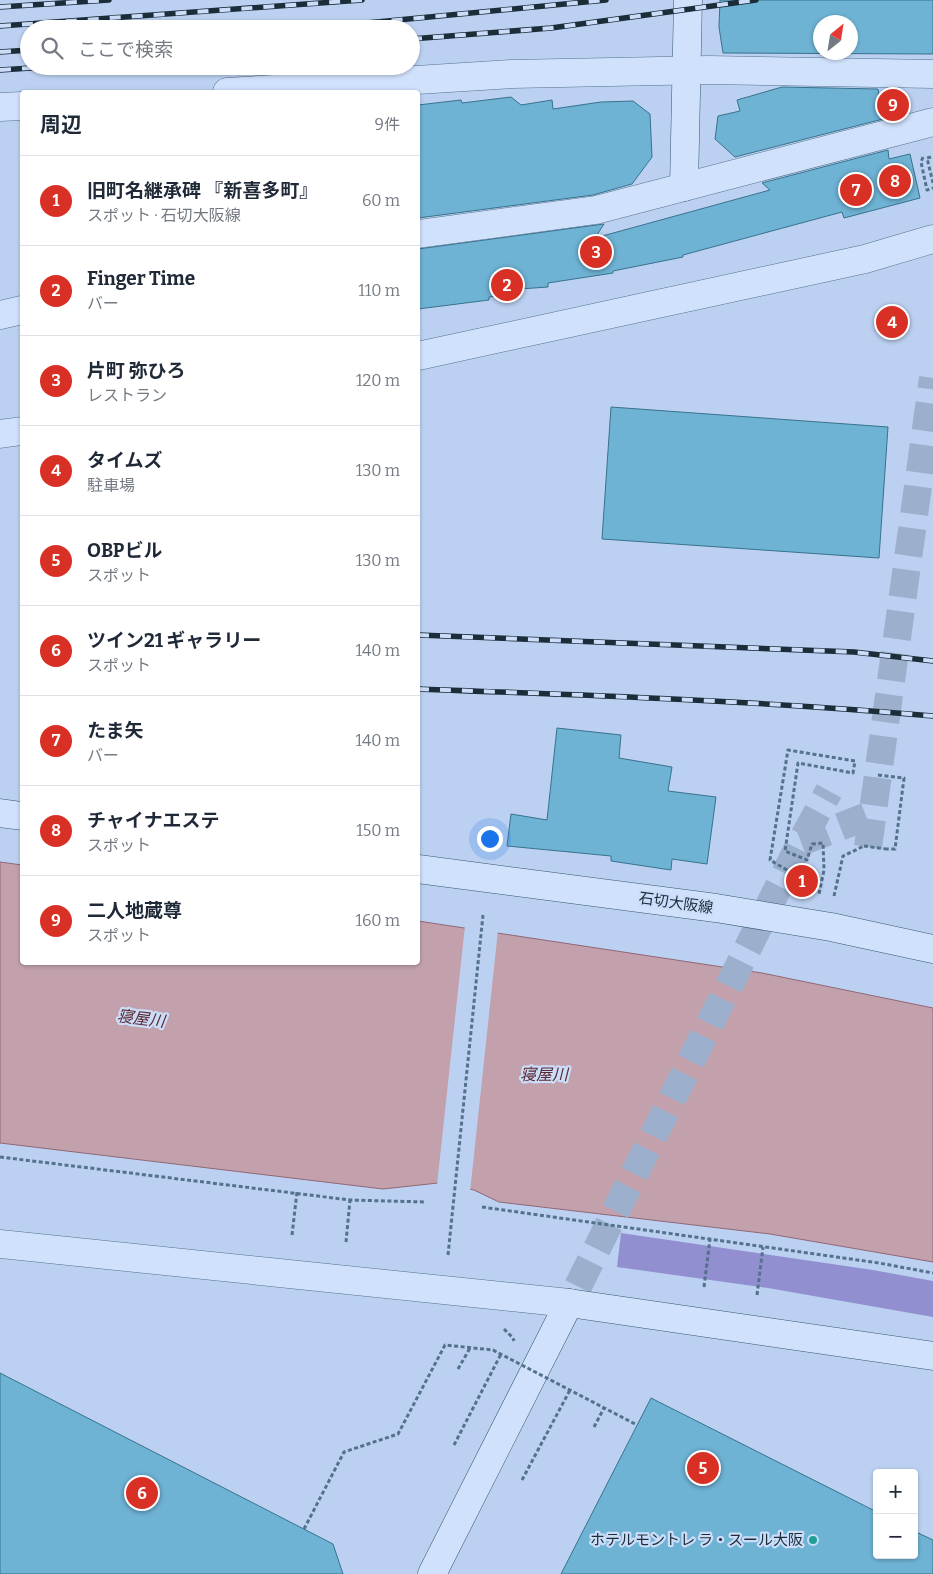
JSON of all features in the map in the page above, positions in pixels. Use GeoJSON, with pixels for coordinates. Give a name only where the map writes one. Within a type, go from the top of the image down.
{"type":"FeatureCollection","features":[{"type":"Feature","properties":{"kind":"street"},"geometry":{"type":"LineString","coordinates":[[684,187],[688,0]]}},
{"type":"Feature","properties":{"kind":"street"},"geometry":{"type":"LineString","coordinates":[[290,90],[512,74],[686,70],[933,74]]}},
{"type":"Feature","properties":{"kind":"street"},"geometry":{"type":"LineString","coordinates":[[0,107],[20,106]]}},
{"type":"Feature","properties":{"kind":"street"},"geometry":{"type":"LineString","coordinates":[[420,234],[596,210],[933,122]]}},
{"type":"Feature","properties":{"kind":"street"},"geometry":{"type":"LineString","coordinates":[[420,356],[865,259],[933,239]]}},
{"type":"Feature","properties":{"kind":"street"},"geometry":{"type":"LineString","coordinates":[[0,315],[20,310]]}},
{"type":"Feature","properties":{"kind":"street"},"geometry":{"type":"LineString","coordinates":[[0,434],[20,431]]}},
{"type":"Feature","properties":{"kind":"street"},"geometry":{"type":"LineString","coordinates":[[0,813],[20,816]]}},
{"type":"Feature","properties":{"kind":"street","name":"石切大阪線"},"geometry":{"type":"LineString","coordinates":[[420,869],[716,908],[831,927],[933,949]]}},
{"type":"Feature","properties":{"kind":"street"},"geometry":{"type":"LineString","coordinates":[[0,1244],[570,1303],[933,1356]]}},
{"type":"Feature","properties":{"kind":"street"},"geometry":{"type":"LineString","coordinates":[[432,1574],[570,1303]]}},
{"type":"Feature","properties":{"kind":"path"},"geometry":{"type":"LineString","coordinates":[[927,158],[933,184]]}},
{"type":"Feature","properties":{"kind":"path"},"geometry":{"type":"LineString","coordinates":[[920,162],[927,190],[933,188]]}},
{"type":"Feature","properties":{"kind":"path"},"geometry":{"type":"LineString","coordinates":[[788,870],[770,860],[788,750],[855,761],[853,773],[798,763],[785,851],[807,860],[812,844],[823,843],[824,870],[818,902]]}},
{"type":"Feature","properties":{"kind":"path"},"geometry":{"type":"LineString","coordinates":[[832,904],[843,856],[864,846],[895,849],[904,778],[878,774]]}},
{"type":"Feature","properties":{"kind":"path"},"geometry":{"type":"LineString","coordinates":[[448,1255],[483,915]]}},
{"type":"Feature","properties":{"kind":"path"},"geometry":{"type":"LineString","coordinates":[[0,1157],[350,1200],[425,1202]]}},
{"type":"Feature","properties":{"kind":"path"},"geometry":{"type":"LineString","coordinates":[[292,1235],[297,1192]]}},
{"type":"Feature","properties":{"kind":"path"},"geometry":{"type":"LineString","coordinates":[[346,1242],[350,1200]]}},
{"type":"Feature","properties":{"kind":"path"},"geometry":{"type":"LineString","coordinates":[[482,1207],[763,1246],[933,1273]]}},
{"type":"Feature","properties":{"kind":"path"},"geometry":{"type":"LineString","coordinates":[[704,1287],[710,1239]]}},
{"type":"Feature","properties":{"kind":"path"},"geometry":{"type":"LineString","coordinates":[[757,1295],[763,1246]]}},
{"type":"Feature","properties":{"kind":"path"},"geometry":{"type":"LineString","coordinates":[[497,1326],[508,1332],[515,1343]]}},
{"type":"Feature","properties":{"kind":"path"},"geometry":{"type":"LineString","coordinates":[[304,1529],[344,1452],[398,1434],[445,1345],[493,1350],[637,1425]]}},
{"type":"Feature","properties":{"kind":"path"},"geometry":{"type":"LineString","coordinates":[[458,1369],[470,1348]]}},
{"type":"Feature","properties":{"kind":"path"},"geometry":{"type":"LineString","coordinates":[[454,1445],[501,1354]]}},
{"type":"Feature","properties":{"kind":"path"},"geometry":{"type":"LineString","coordinates":[[507,1366],[511,1358]]}},
{"type":"Feature","properties":{"kind":"path"},"geometry":{"type":"LineString","coordinates":[[522,1480],[570,1390]]}},
{"type":"Feature","properties":{"kind":"path"},"geometry":{"type":"LineString","coordinates":[[594,1427],[604,1408]]}},
{"type":"Feature","properties":{"kind":"shaded area"},"geometry":{"type":"Polygon","coordinates":[[[621,1233],[873,1270],[933,1281],[933,1317],[768,1288],[617,1267],[621,1233]]]}},
{"type":"Feature","properties":{"kind":"water","name":"寝屋川"},"geometry":{"type":"Polygon","coordinates":[[[0,862],[20,865],[20,965],[420,965],[420,921],[762,973],[933,1008],[933,1262],[770,1234],[499,1202],[474,1190],[438,1183],[383,1189],[0,1143],[0,862]]]}},
{"type":"Feature","properties":{"kind":"pier"},"geometry":{"type":"Polygon","coordinates":[[[465,926],[498,930],[470,1192],[437,1185],[465,926]]]}},
{"type":"Feature","properties":{"kind":"building"},"geometry":{"type":"Polygon","coordinates":[[[720,0],[933,0],[933,54],[858,54],[858,15],[813,15],[813,53],[723,53],[719,27],[720,0]]]}},
{"type":"Feature","properties":{"kind":"building"},"geometry":{"type":"Polygon","coordinates":[[[782,87],[878,89],[883,119],[735,157],[715,139],[718,116],[740,111],[737,100],[782,87]]]}},
{"type":"Feature","properties":{"kind":"building"},"geometry":{"type":"Polygon","coordinates":[[[511,97],[521,105],[552,100],[553,109],[601,102],[633,101],[650,114],[652,157],[632,184],[593,195],[420,218],[420,105],[461,100],[462,103],[511,97]]]}},
{"type":"Feature","properties":{"kind":"building"},"geometry":{"type":"Polygon","coordinates":[[[888,150],[889,159],[910,154],[920,198],[844,218],[842,212],[683,255],[683,257],[613,271],[613,273],[548,283],[548,287],[520,289],[521,294],[489,297],[489,300],[420,309],[420,249],[604,224],[595,238],[770,190],[762,183],[888,150]]]}},
{"type":"Feature","properties":{"kind":"building"},"geometry":{"type":"Polygon","coordinates":[[[611,407],[888,427],[879,558],[602,539],[611,407]]]}},
{"type":"Feature","properties":{"kind":"building"},"geometry":{"type":"Polygon","coordinates":[[[557,728],[621,735],[619,758],[672,767],[668,791],[716,797],[707,864],[672,859],[671,870],[611,861],[611,856],[507,846],[511,814],[547,820],[557,728]]]}},
{"type":"Feature","properties":{"kind":"building"},"geometry":{"type":"Polygon","coordinates":[[[0,1373],[333,1544],[343,1574],[0,1574],[0,1373]]]}},
{"type":"Feature","properties":{"kind":"building"},"geometry":{"type":"Polygon","coordinates":[[[651,1398],[873,1510],[873,1559],[918,1559],[918,1533],[933,1540],[933,1574],[561,1574],[651,1398]]]}},
{"type":"Feature","properties":{"kind":"tunnel"},"geometry":{"type":"LineString","coordinates":[[868,847],[933,378]]}},
{"type":"Feature","properties":{"kind":"tunnel"},"geometry":{"type":"LineString","coordinates":[[559,1324],[801,842],[829,791]]}},
{"type":"Feature","properties":{"kind":"tunnel"},"geometry":{"type":"LineString","coordinates":[[801,842],[873,814]]}},
{"type":"Feature","properties":{"kind":"railway"},"geometry":{"type":"LineString","coordinates":[[0,7],[109,0]]}},
{"type":"Feature","properties":{"kind":"railway"},"geometry":{"type":"LineString","coordinates":[[84,20],[362,0]]}},
{"type":"Feature","properties":{"kind":"railway"},"geometry":{"type":"LineString","coordinates":[[398,20],[606,0]]}},
{"type":"Feature","properties":{"kind":"railway"},"geometry":{"type":"LineString","coordinates":[[420,38],[551,28],[756,0]]}},
{"type":"Feature","properties":{"kind":"railway"},"geometry":{"type":"LineString","coordinates":[[0,26],[20,25]]}},
{"type":"Feature","properties":{"kind":"railway"},"geometry":{"type":"LineString","coordinates":[[0,52],[20,51]]}},
{"type":"Feature","properties":{"kind":"railway"},"geometry":{"type":"LineString","coordinates":[[0,70],[20,69]]}},
{"type":"Feature","properties":{"kind":"railway"},"geometry":{"type":"LineString","coordinates":[[420,635],[854,652],[933,661]]}},
{"type":"Feature","properties":{"kind":"railway"},"geometry":{"type":"LineString","coordinates":[[420,689],[740,702],[933,716]]}},
{"type":"Feature","properties":{"kind":"place","name":"二人地蔵尊"},"geometry":{"type":"Point","coordinates":[893,105]}},
{"type":"Feature","properties":{"kind":"place","name":"チャイナエステ"},"geometry":{"type":"Point","coordinates":[895,181]}},
{"type":"Feature","properties":{"kind":"place","name":"たま矢"},"geometry":{"type":"Point","coordinates":[856,190]}},
{"type":"Feature","properties":{"kind":"place","name":"片町 弥ひろ"},"geometry":{"type":"Point","coordinates":[596,252]}},
{"type":"Feature","properties":{"kind":"place","name":"Finger Time"},"geometry":{"type":"Point","coordinates":[507,285]}},
{"type":"Feature","properties":{"kind":"place","name":"タイムズ"},"geometry":{"type":"Point","coordinates":[892,322]}},
{"type":"Feature","properties":{"kind":"place","name":"旧町名継承碑 『新喜多町』"},"geometry":{"type":"Point","coordinates":[802,881]}},
{"type":"Feature","properties":{"kind":"place","name":"OBPビル"},"geometry":{"type":"Point","coordinates":[703,1468]}},
{"type":"Feature","properties":{"kind":"place","name":"ツイン21 ギャラリー"},"geometry":{"type":"Point","coordinates":[142,1493]}},
{"type":"Feature","properties":{"kind":"place","name":"ホテルモントレ ラ・スール大阪"},"geometry":{"type":"Point","coordinates":[813,1540]}}]}
